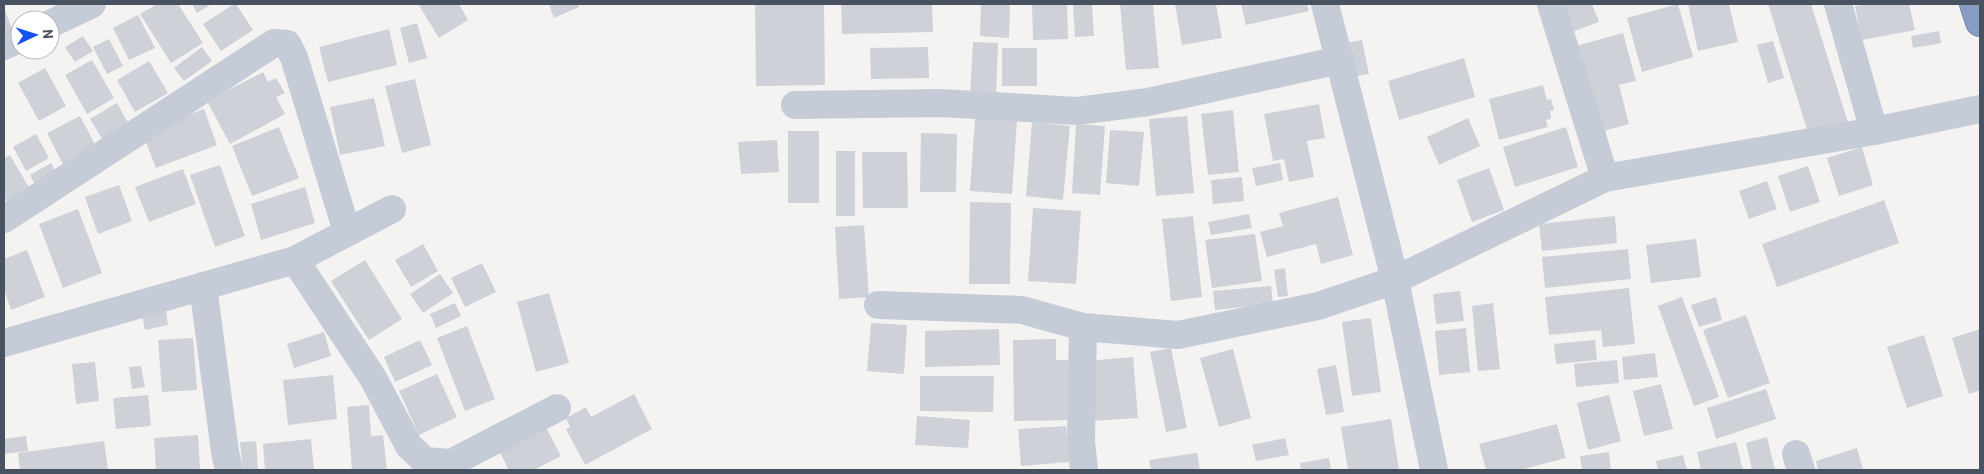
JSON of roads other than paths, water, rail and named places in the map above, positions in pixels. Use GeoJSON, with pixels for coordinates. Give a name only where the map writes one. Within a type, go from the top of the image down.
{"type":"FeatureCollection","features":[{"type":"Feature","properties":{"kind":"highway"},"geometry":{"type":"LineString","coordinates":[[1974,4],[1980,22]]}},
{"type":"Feature","properties":{"kind":"street"},"geometry":{"type":"LineString","coordinates":[[60,19],[92,4]]}},
{"type":"Feature","properties":{"kind":"street"},"geometry":{"type":"LineString","coordinates":[[1325,4],[1395,280],[1434,470]]}},
{"type":"Feature","properties":{"kind":"street"},"geometry":{"type":"LineString","coordinates":[[1551,4],[1606,178]]}},
{"type":"Feature","properties":{"kind":"street"},"geometry":{"type":"LineString","coordinates":[[1838,4],[1874,131]]}},
{"type":"Feature","properties":{"kind":"street"},"geometry":{"type":"LineString","coordinates":[[4,219],[274,42],[288,44],[294,57],[348,232]]}},
{"type":"Feature","properties":{"kind":"street"},"geometry":{"type":"LineString","coordinates":[[795,105],[942,103],[1077,111],[1148,102],[1340,60]]}},
{"type":"Feature","properties":{"kind":"street"},"geometry":{"type":"LineString","coordinates":[[878,305],[1022,310],[1082,327],[1178,335],[1318,306],[1395,280],[1606,178],[1874,131],[1980,108]]}},
{"type":"Feature","properties":{"kind":"street"},"geometry":{"type":"LineString","coordinates":[[4,343],[294,260],[392,209]]}},
{"type":"Feature","properties":{"kind":"street"},"geometry":{"type":"LineString","coordinates":[[294,260],[373,378],[409,446],[425,461],[451,462],[557,408]]}},
{"type":"Feature","properties":{"kind":"street"},"geometry":{"type":"LineString","coordinates":[[203,286],[229,470]]}},
{"type":"Feature","properties":{"kind":"street"},"geometry":{"type":"LineString","coordinates":[[1082,327],[1082,441],[1084,470]]}}]}
